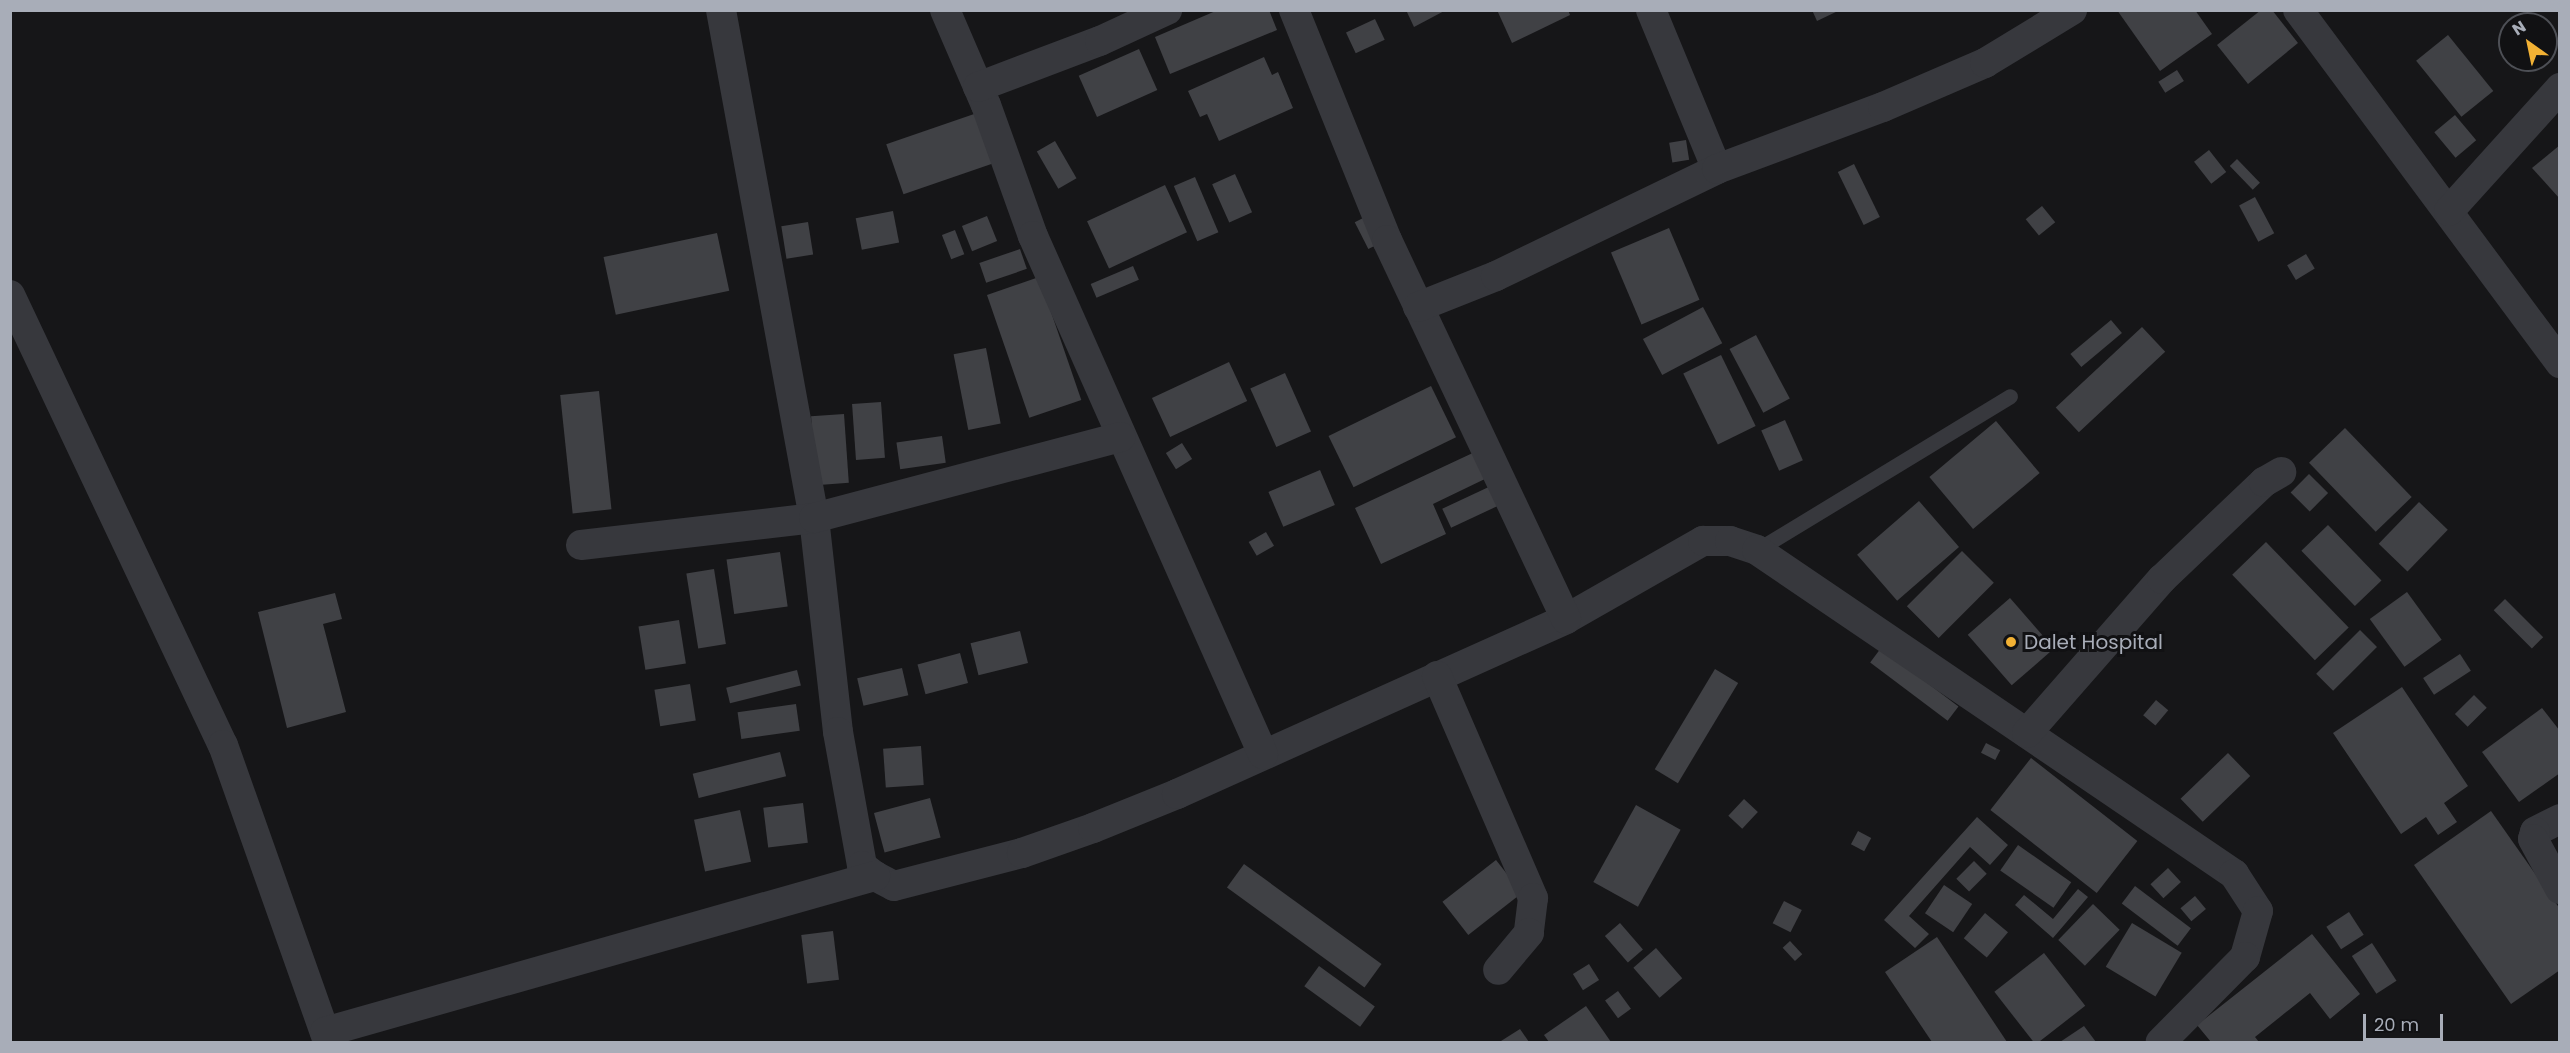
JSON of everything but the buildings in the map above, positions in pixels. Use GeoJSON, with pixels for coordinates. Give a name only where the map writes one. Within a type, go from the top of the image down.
{"type":"FeatureCollection","features":[{"type":"Feature","properties":{"kind":"street"},"geometry":{"type":"LineString","coordinates":[[721,10],[814,518],[838,732],[862,866],[875,876],[894,885],[1022,853],[1177,794],[1566,619],[1703,541],[1730,541],[1758,550],[2204,850],[2234,873],[2258,911],[2245,957],[2161,1042]]}},
{"type":"Feature","properties":{"kind":"street"},"geometry":{"type":"LineString","coordinates":[[945,10],[978,87],[1033,236],[1120,437],[1263,754]]}},
{"type":"Feature","properties":{"kind":"street"},"geometry":{"type":"LineString","coordinates":[[978,87],[1100,41],[1167,10]]}},
{"type":"Feature","properties":{"kind":"street"},"geometry":{"type":"LineString","coordinates":[[1294,10],[1418,307],[1566,619]]}},
{"type":"Feature","properties":{"kind":"street"},"geometry":{"type":"LineString","coordinates":[[1651,10],[1717,169]]}},
{"type":"Feature","properties":{"kind":"street"},"geometry":{"type":"LineString","coordinates":[[1418,307],[1496,276],[1717,169],[1883,107],[1985,63],[2073,10]]}},
{"type":"Feature","properties":{"kind":"street"},"geometry":{"type":"LineString","coordinates":[[2298,10],[2449,211],[2559,363]]}},
{"type":"Feature","properties":{"kind":"street"},"geometry":{"type":"LineString","coordinates":[[2449,211],[2559,88]]}},
{"type":"Feature","properties":{"kind":"street"},"geometry":{"type":"LineString","coordinates":[[10,295],[223,745],[326,1037],[875,876]]}},
{"type":"Feature","properties":{"kind":"street"},"geometry":{"type":"LineString","coordinates":[[581,545],[814,518],[1120,437]]}},
{"type":"Feature","properties":{"kind":"street"},"geometry":{"type":"LineString","coordinates":[[2027,733],[2162,579],[2264,482],[2281,472]]}},
{"type":"Feature","properties":{"kind":"street"},"geometry":{"type":"LineString","coordinates":[[1437,676],[1533,898],[1529,933],[1498,970]]}},
{"type":"Feature","properties":{"kind":"street"},"geometry":{"type":"LineString","coordinates":[[2559,819],[2535,832],[2533,839],[2559,889]]}},
{"type":"Feature","properties":{"kind":"lane"},"geometry":{"type":"LineString","coordinates":[[1758,550],[2010,396]]}},
{"type":"Feature","properties":{"kind":"place","name":"Dalet Hospital"},"geometry":{"type":"Point","coordinates":[2011,642]}}]}
